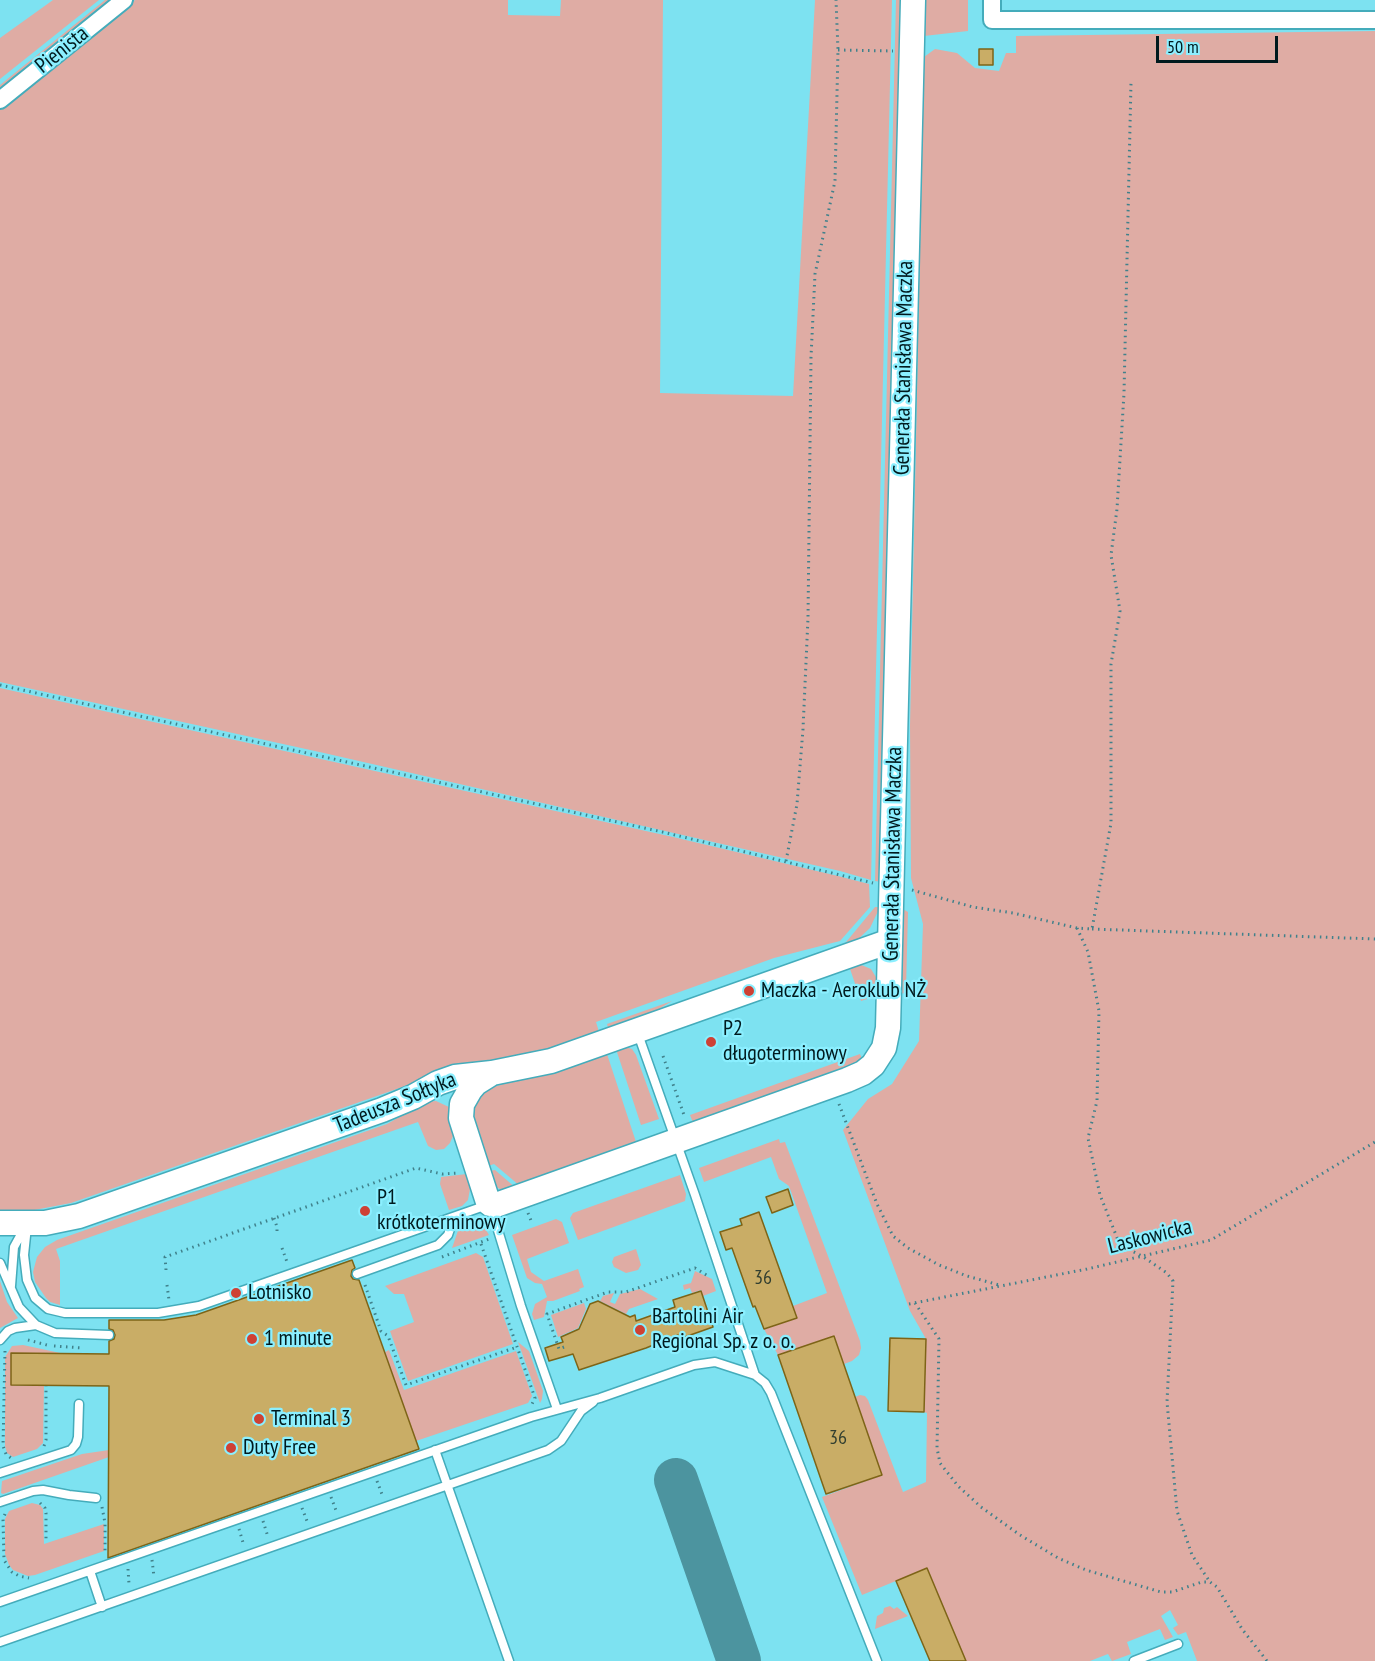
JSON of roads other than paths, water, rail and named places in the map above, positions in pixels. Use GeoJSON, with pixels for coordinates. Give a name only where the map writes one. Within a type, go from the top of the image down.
{"type":"FeatureCollection","features":[{"type":"Feature","properties":{"kind":"street","name":"Pienista"},"geometry":{"type":"LineString","coordinates":[[0,100],[124,0]]}},
{"type":"Feature","properties":{"kind":"street","name":"Generała Stanisława Maczka"},"geometry":{"type":"LineString","coordinates":[[490,1204],[501,1204],[676,1130],[848,1080],[873,1065],[880,1057],[887,1038],[913,0]]}},
{"type":"Feature","properties":{"kind":"street"},"geometry":{"type":"LineString","coordinates":[[992,0],[992,20],[1375,20]]}},
{"type":"Feature","properties":{"kind":"street","name":"Tadeusza Sołtyka"},"geometry":{"type":"LineString","coordinates":[[0,1223],[45,1223],[79,1216],[382,1110],[455,1077],[492,1073],[551,1061],[890,941]]}},
{"type":"Feature","properties":{"kind":"street"},"geometry":{"type":"LineString","coordinates":[[490,1204],[462,1124],[461,1111],[470,1090],[476,1083],[492,1073]]}},
{"type":"Feature","properties":{"kind":"street"},"geometry":{"type":"LineString","coordinates":[[413,1097],[438,1096],[452,1102],[461,1111]]}},
{"type":"Feature","properties":{"kind":"lane"},"geometry":{"type":"LineString","coordinates":[[637,1030],[676,1130],[755,1375]]}},
{"type":"Feature","properties":{"kind":"lane"},"geometry":{"type":"LineString","coordinates":[[490,1204],[521,1306],[557,1409]]}},
{"type":"Feature","properties":{"kind":"lane","name":"Generała Stanisława Maczka"},"geometry":{"type":"LineString","coordinates":[[27,1224],[24,1255],[27,1280],[35,1298],[48,1309],[65,1313],[158,1313],[199,1306],[490,1204]]}},
{"type":"Feature","properties":{"kind":"lane"},"geometry":{"type":"LineString","coordinates":[[357,1274],[438,1245],[448,1234],[454,1216]]}},
{"type":"Feature","properties":{"kind":"lane"},"geometry":{"type":"LineString","coordinates":[[11,1291],[10,1272],[14,1247],[27,1224]]}},
{"type":"Feature","properties":{"kind":"lane"},"geometry":{"type":"LineString","coordinates":[[0,1263],[19,1307],[36,1325],[55,1334],[109,1335]]}},
{"type":"Feature","properties":{"kind":"lane"},"geometry":{"type":"LineString","coordinates":[[0,1340],[8,1331],[15,1328],[36,1325]]}},
{"type":"Feature","properties":{"kind":"lane"},"geometry":{"type":"LineString","coordinates":[[0,1602],[435,1450],[705,1362],[726,1365],[755,1375],[765,1383],[771,1393],[877,1661]]}},
{"type":"Feature","properties":{"kind":"lane"},"geometry":{"type":"LineString","coordinates":[[0,1642],[555,1446],[567,1434],[581,1411],[600,1398]]}},
{"type":"Feature","properties":{"kind":"lane"},"geometry":{"type":"LineString","coordinates":[[0,1473],[71,1450],[78,1437],[79,1404]]}},
{"type":"Feature","properties":{"kind":"lane"},"geometry":{"type":"LineString","coordinates":[[435,1450],[509,1661]]}},
{"type":"Feature","properties":{"kind":"lane"},"geometry":{"type":"LineString","coordinates":[[0,1502],[43,1490],[96,1498]]}},
{"type":"Feature","properties":{"kind":"lane"},"geometry":{"type":"LineString","coordinates":[[90,1571],[102,1606]]}},
{"type":"Feature","properties":{"kind":"lane"},"geometry":{"type":"LineString","coordinates":[[1134,1661],[1178,1644]]}},
{"type":"Feature","properties":{"kind":"place","name":"Maczka - Aeroklub NŻ"},"geometry":{"type":"Point","coordinates":[749,991]}},
{"type":"Feature","properties":{"kind":"place","name":"P2 długoterminowy"},"geometry":{"type":"Point","coordinates":[711,1042]}},
{"type":"Feature","properties":{"kind":"place","name":"P1 krótkoterminowy"},"geometry":{"type":"Point","coordinates":[365,1211]}},
{"type":"Feature","properties":{"kind":"place","name":"Lotnisko"},"geometry":{"type":"Point","coordinates":[236,1293]}},
{"type":"Feature","properties":{"kind":"place","name":"Bartolini Air Regional Sp. z o. o."},"geometry":{"type":"Point","coordinates":[640,1330]}},
{"type":"Feature","properties":{"kind":"place","name":"1 minute"},"geometry":{"type":"Point","coordinates":[252,1339]}},
{"type":"Feature","properties":{"kind":"place","name":"Terminal 3"},"geometry":{"type":"Point","coordinates":[259,1419]}},
{"type":"Feature","properties":{"kind":"place","name":"Duty Free"},"geometry":{"type":"Point","coordinates":[231,1448]}}]}
